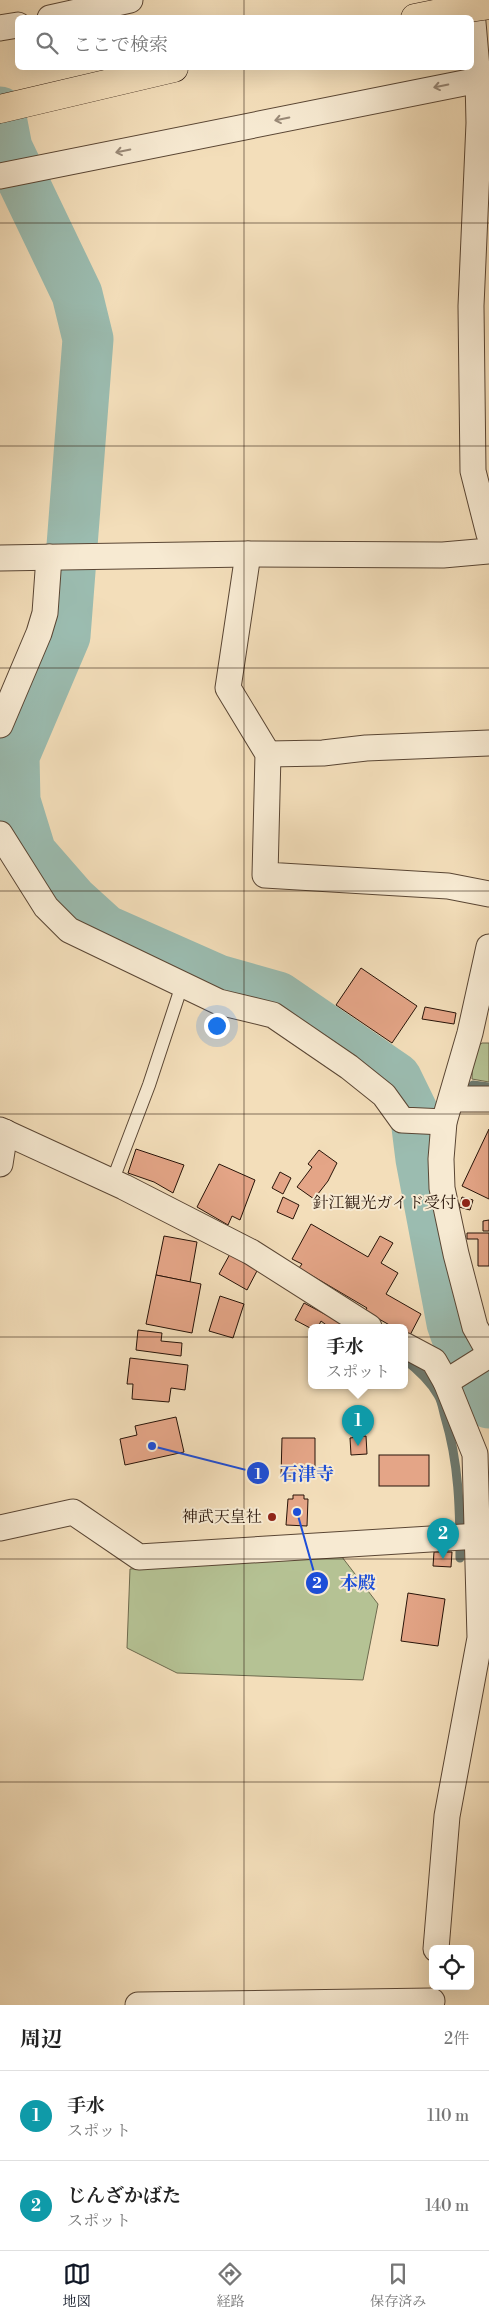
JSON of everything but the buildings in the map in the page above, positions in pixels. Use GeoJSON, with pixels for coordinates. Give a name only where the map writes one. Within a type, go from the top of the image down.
{"type":"FeatureCollection","features":[{"type":"Feature","properties":{"kind":"highway"},"geometry":{"type":"LineString","coordinates":[[425,15],[460,5],[489,4]]}},
{"type":"Feature","properties":{"kind":"highway"},"geometry":{"type":"LineString","coordinates":[[0,109],[166,70]]}},
{"type":"Feature","properties":{"kind":"street"},"geometry":{"type":"LineString","coordinates":[[63,15],[130,0]]}},
{"type":"Feature","properties":{"kind":"street"},"geometry":{"type":"LineString","coordinates":[[474,50],[483,79],[484,123],[471,306],[473,471],[489,534]]}},
{"type":"Feature","properties":{"kind":"street"},"geometry":{"type":"LineString","coordinates":[[0,176],[483,79]]}},
{"type":"Feature","properties":{"kind":"street"},"geometry":{"type":"LineString","coordinates":[[0,558],[248,554],[443,555],[489,551]]}},
{"type":"Feature","properties":{"kind":"street"},"geometry":{"type":"LineString","coordinates":[[248,554],[228,688],[268,754],[265,875],[448,886],[489,894]]}},
{"type":"Feature","properties":{"kind":"street"},"geometry":{"type":"LineString","coordinates":[[0,725],[39,633],[45,613],[53,557]]}},
{"type":"Feature","properties":{"kind":"street"},"geometry":{"type":"LineString","coordinates":[[268,754],[323,753],[366,748],[489,743]]}},
{"type":"Feature","properties":{"kind":"street"},"geometry":{"type":"LineString","coordinates":[[2,842],[46,907],[69,930],[219,1002],[273,1015],[350,1067],[384,1095],[402,1120],[426,1121],[452,1099],[480,1034],[489,946]]}},
{"type":"Feature","properties":{"kind":"street"},"geometry":{"type":"LineString","coordinates":[[452,1099],[489,1099]]}},
{"type":"Feature","properties":{"kind":"street"},"geometry":{"type":"LineString","coordinates":[[426,1121],[441,1159],[442,1188],[456,1254],[475,1327],[487,1355],[449,1380]]}},
{"type":"Feature","properties":{"kind":"street"},"geometry":{"type":"LineString","coordinates":[[0,1164],[3,1131],[112,1182],[251,1252],[364,1324]]}},
{"type":"Feature","properties":{"kind":"street"},"geometry":{"type":"LineString","coordinates":[[408,1348],[434,1361],[449,1380],[475,1454],[466,1537],[480,1638],[447,1816],[436,1945]]}},
{"type":"Feature","properties":{"kind":"street"},"geometry":{"type":"LineString","coordinates":[[0,1528],[72,1512],[139,1557],[466,1537]]}},
{"type":"Feature","properties":{"kind":"street"},"geometry":{"type":"LineString","coordinates":[[138,2005],[432,1997]]}},
{"type":"Feature","properties":{"kind":"lane"},"geometry":{"type":"LineString","coordinates":[[112,1182],[149,1085],[182,985]]}},
{"type":"Feature","properties":{"kind":"green space"},"geometry":{"type":"Polygon","coordinates":[[[482,1043],[489,1043],[489,1082],[472,1079],[473,1050],[482,1043]]]}},
{"type":"Feature","properties":{"kind":"green space"},"geometry":{"type":"Polygon","coordinates":[[[342,1557],[378,1604],[363,1680],[177,1673],[127,1648],[130,1569],[342,1557]]]}},
{"type":"Feature","properties":{"kind":"waterway"},"geometry":{"type":"LineString","coordinates":[[0,112],[7,148],[77,294],[88,339],[65,636],[14,756],[15,801],[31,853],[72,900],[105,930],[218,980],[278,997],[396,1078],[416,1119],[421,1159],[452,1323],[464,1357],[489,1403]]}},
{"type":"Feature","properties":{"kind":"waterway"},"geometry":{"type":"LineString","coordinates":[[473,1085],[489,1087]]}},
{"type":"Feature","properties":{"kind":"waterway"},"geometry":{"type":"LineString","coordinates":[[408,1362],[435,1390],[439,1397],[450,1434],[459,1504],[460,1558]]}},
{"type":"Feature","properties":{"kind":"place","name":"針江観光ガイド受付"},"geometry":{"type":"Point","coordinates":[466,1203]}},
{"type":"Feature","properties":{"kind":"place","name":"石津寺"},"geometry":{"type":"Point","coordinates":[152,1446]}},
{"type":"Feature","properties":{"kind":"place","name":"手水"},"geometry":{"type":"Point","coordinates":[358,1446]}},
{"type":"Feature","properties":{"kind":"place","name":"本殿"},"geometry":{"type":"Point","coordinates":[297,1512]}},
{"type":"Feature","properties":{"kind":"place","name":"神武天皇社"},"geometry":{"type":"Point","coordinates":[272,1517]}},
{"type":"Feature","properties":{"kind":"place","name":"じんざかばた"},"geometry":{"type":"Point","coordinates":[443,1559]}}]}
